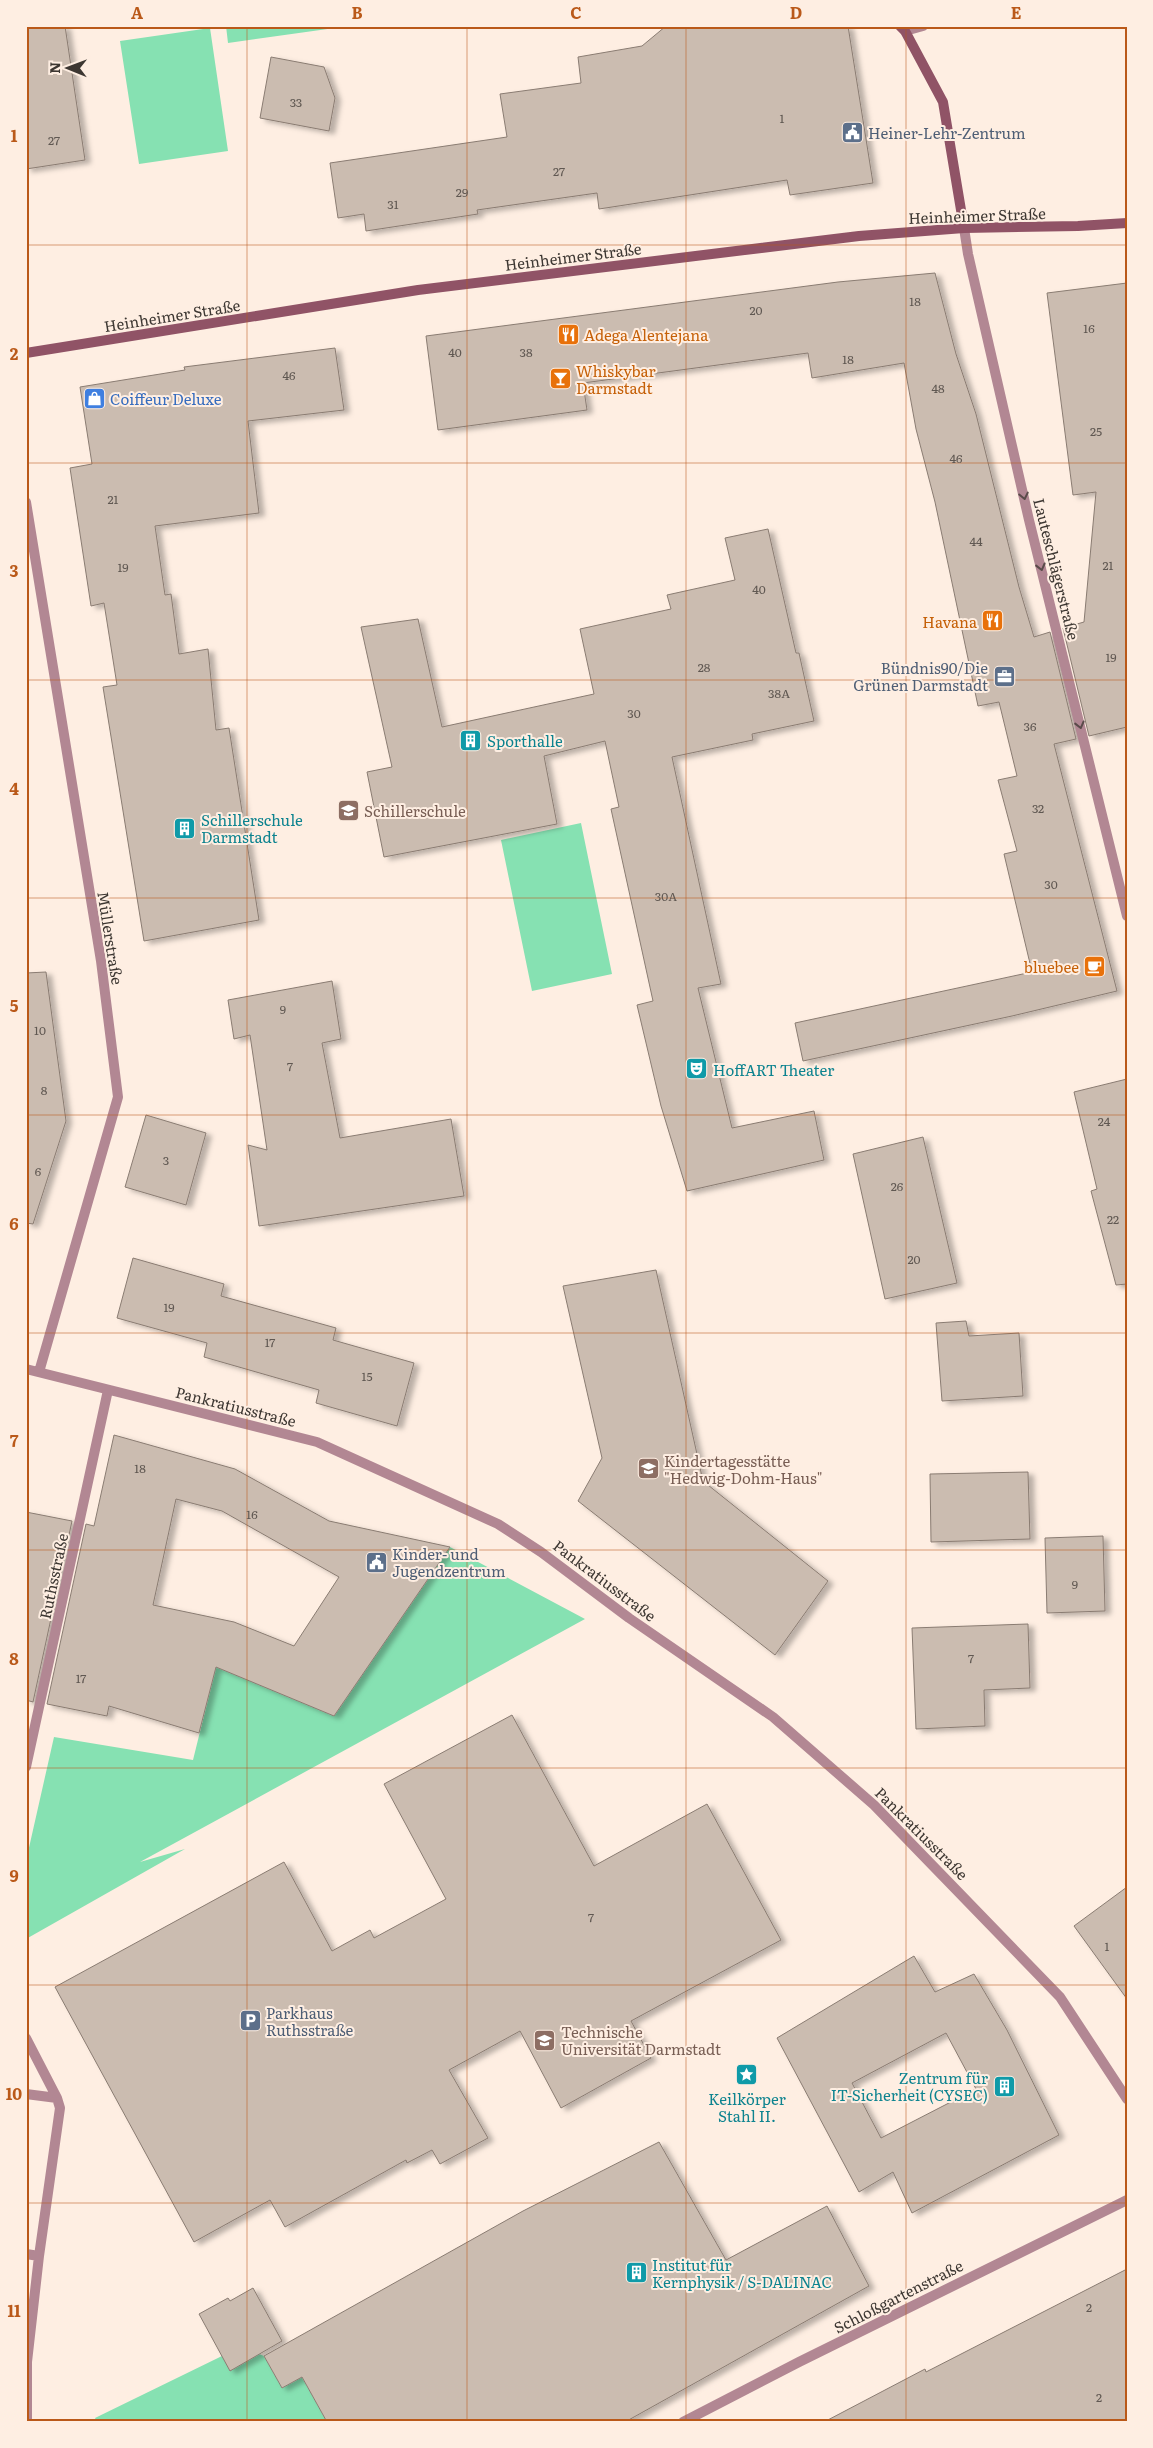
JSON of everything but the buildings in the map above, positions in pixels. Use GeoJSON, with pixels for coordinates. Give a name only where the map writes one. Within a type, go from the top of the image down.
{"type":"FeatureCollection","features":[{"type":"Feature","properties":{"kind":"street"},"geometry":{"type":"LineString","coordinates":[[923,26],[903,29],[943,102],[964,228]]}},
{"type":"Feature","properties":{"kind":"street","name":"Heinheimer Straße"},"geometry":{"type":"LineString","coordinates":[[26,353],[418,290],[859,236],[964,228],[1127,223]]}},
{"type":"Feature","properties":{"kind":"street","name":"Lauteschlägerstraße"},"geometry":{"type":"LineString","coordinates":[[964,228],[968,254],[1018,472],[1127,916]]}},
{"type":"Feature","properties":{"kind":"street","name":"Müllerstraße"},"geometry":{"type":"LineString","coordinates":[[26,502],[101,961],[118,1097],[39,1372]]}},
{"type":"Feature","properties":{"kind":"street","name":"Pankratiusstraße"},"geometry":{"type":"LineString","coordinates":[[26,1368],[317,1442],[498,1524],[541,1552],[629,1618],[772,1716],[874,1805],[1060,1997],[1127,2099]]}},
{"type":"Feature","properties":{"kind":"street","name":"Ruthsstraße"},"geometry":{"type":"LineString","coordinates":[[26,1767],[108,1390]]}},
{"type":"Feature","properties":{"kind":"street"},"geometry":{"type":"LineString","coordinates":[[26,2038],[57,2098],[60,2108],[39,2256],[28,2362],[27,2422]]}},
{"type":"Feature","properties":{"kind":"street"},"geometry":{"type":"LineString","coordinates":[[26,2094],[57,2098]]}},
{"type":"Feature","properties":{"kind":"street","name":"Schloßgartenstraße"},"geometry":{"type":"LineString","coordinates":[[683,2422],[799,2362],[1127,2200]]}},
{"type":"Feature","properties":{"kind":"street"},"geometry":{"type":"LineString","coordinates":[[26,2254],[39,2256]]}},
{"type":"Feature","properties":{"kind":"green space"},"geometry":{"type":"Polygon","coordinates":[[[226,26],[349,26],[228,43],[226,26]]]}},
{"type":"Feature","properties":{"kind":"green space"},"geometry":{"type":"Polygon","coordinates":[[[210,28],[228,151],[139,164],[120,41],[210,28]]]}},
{"type":"Feature","properties":{"kind":"green space"},"geometry":{"type":"Polygon","coordinates":[[[581,823],[612,974],[532,991],[501,840],[581,823]]]}},
{"type":"Feature","properties":{"kind":"green space"},"geometry":{"type":"Polygon","coordinates":[[[450,1547],[585,1619],[140,1862],[185,1849],[26,1939],[26,1861],[54,1737],[193,1760],[216,1667],[334,1716],[450,1547]]]}},
{"type":"Feature","properties":{"kind":"green space"},"geometry":{"type":"Polygon","coordinates":[[[259,2354],[264,2356],[282,2388],[302,2377],[327,2422],[97,2422],[95,2418],[222,2356],[230,2370],[259,2354]]]}},
{"type":"Feature","properties":{"kind":"place","name":"Heiner-Lehr-Zentrum"},"geometry":{"type":"Point","coordinates":[852,132]}},
{"type":"Feature","properties":{"kind":"place","name":"Adega Alentejana"},"geometry":{"type":"Point","coordinates":[568,334]}},
{"type":"Feature","properties":{"kind":"place","name":"Whiskybar Darmstadt"},"geometry":{"type":"Point","coordinates":[560,379]}},
{"type":"Feature","properties":{"kind":"place","name":"Coiffeur Deluxe"},"geometry":{"type":"Point","coordinates":[94,398]}},
{"type":"Feature","properties":{"kind":"place","name":"Havana"},"geometry":{"type":"Point","coordinates":[993,621]}},
{"type":"Feature","properties":{"kind":"place","name":"Bündnis90/Die Grünen Darmstadt"},"geometry":{"type":"Point","coordinates":[1004,676]}},
{"type":"Feature","properties":{"kind":"place","name":"Sporthalle"},"geometry":{"type":"Point","coordinates":[471,740]}},
{"type":"Feature","properties":{"kind":"place","name":"Schillerschule"},"geometry":{"type":"Point","coordinates":[348,810]}},
{"type":"Feature","properties":{"kind":"place","name":"Schillerschule Darmstadt"},"geometry":{"type":"Point","coordinates":[185,828]}},
{"type":"Feature","properties":{"kind":"place","name":"bluebee"},"geometry":{"type":"Point","coordinates":[1095,966]}},
{"type":"Feature","properties":{"kind":"place","name":"HoffART Theater"},"geometry":{"type":"Point","coordinates":[697,1069]}},
{"type":"Feature","properties":{"kind":"place","name":"Kindertagesstätte \"Hedwig-Dohm-Haus\""},"geometry":{"type":"Point","coordinates":[648,1469]}},
{"type":"Feature","properties":{"kind":"place","name":"Kinder- und Jugendzentrum"},"geometry":{"type":"Point","coordinates":[376,1562]}},
{"type":"Feature","properties":{"kind":"place","name":"Parkhaus Ruthsstraße"},"geometry":{"type":"Point","coordinates":[250,2021]}},
{"type":"Feature","properties":{"kind":"place","name":"Technische Universität Darmstadt"},"geometry":{"type":"Point","coordinates":[545,2040]}},
{"type":"Feature","properties":{"kind":"place","name":"Keilkörper Stahl II."},"geometry":{"type":"Point","coordinates":[747,2075]}},
{"type":"Feature","properties":{"kind":"place","name":"Zentrum für IT-Sicherheit (CYSEC)"},"geometry":{"type":"Point","coordinates":[1004,2086]}},
{"type":"Feature","properties":{"kind":"place","name":"Institut für Kernphysik / S-DALINAC"},"geometry":{"type":"Point","coordinates":[636,2273]}}]}
